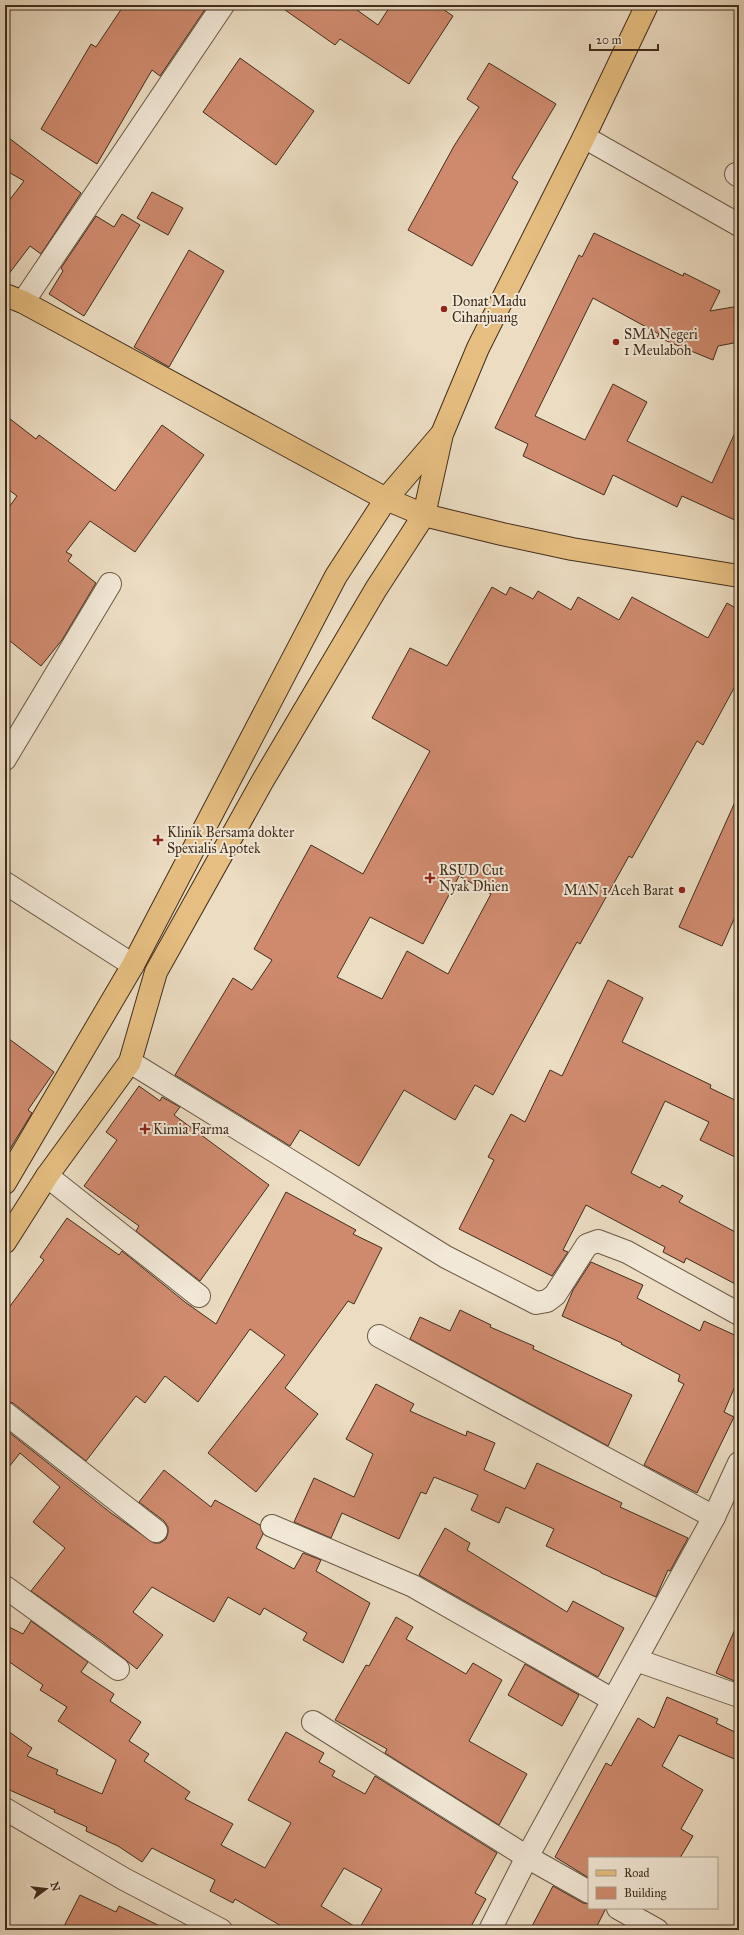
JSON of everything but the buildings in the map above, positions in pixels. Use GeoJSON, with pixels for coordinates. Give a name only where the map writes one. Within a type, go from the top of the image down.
{"type":"FeatureCollection","features":[{"type":"Feature","properties":{"kind":"main road"},"geometry":{"type":"LineString","coordinates":[[5,1242],[47,1176],[130,1062],[156,972],[262,782],[376,589],[424,515],[442,434],[478,348],[584,137],[647,5]]}},
{"type":"Feature","properties":{"kind":"main road"},"geometry":{"type":"LineString","coordinates":[[14,299],[386,499],[424,515],[572,549],[739,576]]}},
{"type":"Feature","properties":{"kind":"main road"},"geometry":{"type":"LineString","coordinates":[[5,1183],[133,966],[336,576],[386,499],[442,434]]}},
{"type":"Feature","properties":{"kind":"street"},"geometry":{"type":"LineString","coordinates":[[14,299],[223,5]]}},
{"type":"Feature","properties":{"kind":"street"},"geometry":{"type":"LineString","coordinates":[[584,137],[739,225]]}},
{"type":"Feature","properties":{"kind":"street"},"geometry":{"type":"LineString","coordinates":[[5,759],[110,584]]}},
{"type":"Feature","properties":{"kind":"street"},"geometry":{"type":"LineString","coordinates":[[5,883],[133,966]]}},
{"type":"Feature","properties":{"kind":"street"},"geometry":{"type":"LineString","coordinates":[[130,1062],[446,1257],[536,1303],[547,1300],[555,1295],[587,1245],[598,1241],[627,1252],[739,1314]]}},
{"type":"Feature","properties":{"kind":"street"},"geometry":{"type":"LineString","coordinates":[[47,1176],[199,1296]]}},
{"type":"Feature","properties":{"kind":"street"},"geometry":{"type":"LineString","coordinates":[[379,1336],[714,1517]]}},
{"type":"Feature","properties":{"kind":"street"},"geometry":{"type":"LineString","coordinates":[[5,1413],[156,1531]]}},
{"type":"Feature","properties":{"kind":"street"},"geometry":{"type":"LineString","coordinates":[[490,1930],[527,1857],[714,1517],[739,1463]]}},
{"type":"Feature","properties":{"kind":"street"},"geometry":{"type":"LineString","coordinates":[[272,1526],[413,1586],[613,1700]]}},
{"type":"Feature","properties":{"kind":"street"},"geometry":{"type":"LineString","coordinates":[[5,1587],[118,1669]]}},
{"type":"Feature","properties":{"kind":"street"},"geometry":{"type":"LineString","coordinates":[[636,1660],[739,1696]]}},
{"type":"Feature","properties":{"kind":"street"},"geometry":{"type":"LineString","coordinates":[[313,1722],[527,1857],[588,1891]]}},
{"type":"Feature","properties":{"kind":"street"},"geometry":{"type":"LineString","coordinates":[[5,1809],[124,1879],[221,1930]]}},
{"type":"Feature","properties":{"kind":"street"},"geometry":{"type":"LineString","coordinates":[[620,1909],[657,1930]]}},
{"type":"Feature","properties":{"kind":"place","name":"Donat Madu Cihanjuang"},"geometry":{"type":"Point","coordinates":[444,309]}},
{"type":"Feature","properties":{"kind":"place","name":"SMA Negeri 1 Meulaboh"},"geometry":{"type":"Point","coordinates":[616,342]}},
{"type":"Feature","properties":{"kind":"place","name":"Klinik Bersama dokter Spexialis Apotek"},"geometry":{"type":"Point","coordinates":[158,840]}},
{"type":"Feature","properties":{"kind":"place","name":"RSUD Cut Nyak Dhien"},"geometry":{"type":"Point","coordinates":[430,878]}},
{"type":"Feature","properties":{"kind":"place","name":"MAN 1 Aceh Barat"},"geometry":{"type":"Point","coordinates":[682,890]}},
{"type":"Feature","properties":{"kind":"place","name":"Kimia Farma"},"geometry":{"type":"Point","coordinates":[145,1129]}}]}
